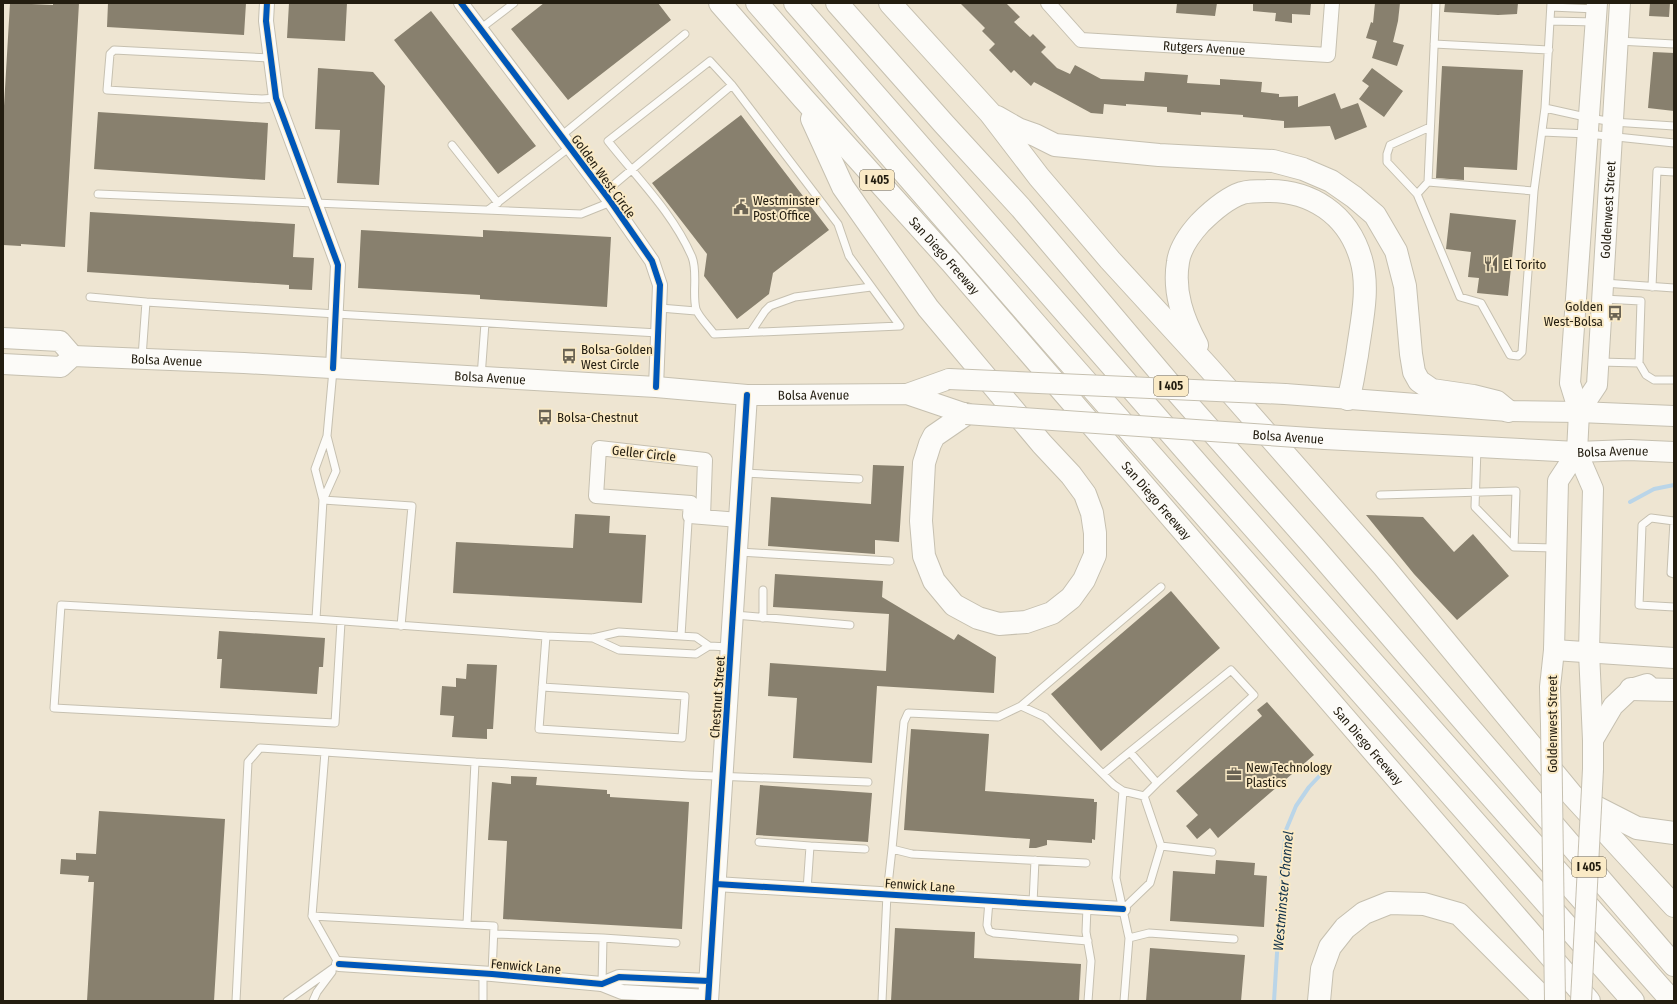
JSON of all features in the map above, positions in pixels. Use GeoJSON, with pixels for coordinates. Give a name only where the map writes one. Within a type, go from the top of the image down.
{"type":"FeatureCollection","features":[{"type":"Feature","properties":{"kind":"highway","name":"San Diego Freeway"},"geometry":{"type":"LineString","coordinates":[[720,3],[803,98],[951,262],[1589,1001]]}},
{"type":"Feature","properties":{"kind":"highway"},"geometry":{"type":"LineString","coordinates":[[757,3],[1054,345],[1633,1001]]}},
{"type":"Feature","properties":{"kind":"highway"},"geometry":{"type":"LineString","coordinates":[[795,3],[1002,241],[1672,1001]]}},
{"type":"Feature","properties":{"kind":"highway","name":"I 405"},"geometry":{"type":"LineString","coordinates":[[837,3],[1021,208],[1169,383],[1314,547],[1674,965]]}},
{"type":"Feature","properties":{"kind":"highway"},"geometry":{"type":"LineString","coordinates":[[890,3],[990,113],[1044,183],[1110,260],[1209,368],[1384,567],[1572,795],[1674,906]]}},
{"type":"Feature","properties":{"kind":"highway"},"geometry":{"type":"LineString","coordinates":[[803,98],[844,186],[928,308],[1042,444],[1071,475],[1085,494],[1092,513],[1096,534],[1094,555],[1084,580],[1072,598],[1052,613],[1026,622],[999,624],[978,618],[954,605],[934,581],[924,556],[922,521],[925,456],[934,436],[966,414]]}},
{"type":"Feature","properties":{"kind":"highway"},"geometry":{"type":"LineString","coordinates":[[990,113],[1018,129],[1035,135],[1055,145],[1159,155],[1273,161],[1303,169],[1331,181],[1354,197],[1374,215],[1396,251],[1405,286],[1414,372],[1419,381],[1432,390],[1473,396],[1497,402],[1508,411]]}},
{"type":"Feature","properties":{"kind":"highway"},"geometry":{"type":"LineString","coordinates":[[894,159],[933,219],[951,262]]}},
{"type":"Feature","properties":{"kind":"highway"},"geometry":{"type":"LineString","coordinates":[[1209,368],[1189,330],[1179,305],[1176,277],[1180,251],[1193,231],[1206,216],[1232,197],[1253,191],[1285,191],[1307,197],[1324,206],[1340,220],[1356,244],[1361,260],[1365,291],[1353,385],[1348,399]]}},
{"type":"Feature","properties":{"kind":"highway"},"geometry":{"type":"LineString","coordinates":[[1362,650],[1504,769]]}},
{"type":"Feature","properties":{"kind":"highway"},"geometry":{"type":"LineString","coordinates":[[1631,689],[1674,690]]}},
{"type":"Feature","properties":{"kind":"highway"},"geometry":{"type":"LineString","coordinates":[[1572,795],[1637,828],[1674,833]]}},
{"type":"Feature","properties":{"kind":"highway"},"geometry":{"type":"LineString","coordinates":[[1319,1001],[1322,969],[1330,947],[1345,928],[1364,913],[1389,903],[1424,904],[1459,914],[1546,1001]]}},
{"type":"Feature","properties":{"kind":"main road","name":"Goldenwest Street"},"geometry":{"type":"LineString","coordinates":[[1579,412],[1597,385],[1620,3]]}},
{"type":"Feature","properties":{"kind":"main road","name":"Goldenwest Street"},"geometry":{"type":"LineString","coordinates":[[1581,1001],[1593,769],[1589,652],[1593,489],[1577,452],[1579,412],[1570,383],[1596,12]]}},
{"type":"Feature","properties":{"kind":"main road"},"geometry":{"type":"LineString","coordinates":[[3,338],[60,341],[73,356],[61,367],[3,364]]}},
{"type":"Feature","properties":{"kind":"main road","name":"Bolsa Avenue"},"geometry":{"type":"LineString","coordinates":[[73,356],[333,368],[656,387],[747,395],[907,394],[966,414],[1477,448],[1577,452],[1628,450],[1674,452]]}},
{"type":"Feature","properties":{"kind":"main road","name":"Bolsa Avenue"},"geometry":{"type":"LineString","coordinates":[[907,394],[949,379],[1285,394],[1508,411],[1674,416]]}},
{"type":"Feature","properties":{"kind":"main road","name":"Chestnut Street"},"geometry":{"type":"LineString","coordinates":[[708,993],[747,395]]}},
{"type":"Feature","properties":{"kind":"main road","name":"Goldenwest Street"},"geometry":{"type":"LineString","coordinates":[[1555,1001],[1550,688],[1554,650],[1558,481],[1577,452]]}},
{"type":"Feature","properties":{"kind":"main road"},"geometry":{"type":"LineString","coordinates":[[1554,650],[1674,658]]}},
{"type":"Feature","properties":{"kind":"main road"},"geometry":{"type":"LineString","coordinates":[[1593,740],[1612,706],[1631,689],[1660,679],[1674,680]]}},
{"type":"Feature","properties":{"kind":"street"},"geometry":{"type":"LineString","coordinates":[[267,3],[266,21],[276,98],[338,265],[333,368]]}},
{"type":"Feature","properties":{"kind":"street","name":"Golden West Circle"},"geometry":{"type":"LineString","coordinates":[[461,3],[608,197],[652,261],[660,285],[656,387]]}},
{"type":"Feature","properties":{"kind":"street","name":"Rutgers Avenue"},"geometry":{"type":"LineString","coordinates":[[1048,3],[1081,40],[1328,54],[1332,3]]}},
{"type":"Feature","properties":{"kind":"street","name":"Geller Circle"},"geometry":{"type":"LineString","coordinates":[[599,448],[705,460],[696,517],[692,503],[596,496],[599,448]]}},
{"type":"Feature","properties":{"kind":"street"},"geometry":{"type":"LineString","coordinates":[[696,517],[739,520]]}},
{"type":"Feature","properties":{"kind":"street","name":"Fenwick Lane"},"geometry":{"type":"LineString","coordinates":[[716,884],[1123,909]]}},
{"type":"Feature","properties":{"kind":"street","name":"Fenwick Lane"},"geometry":{"type":"LineString","coordinates":[[339,964],[488,973],[602,984],[619,977],[708,993]]}},
{"type":"Feature","properties":{"kind":"lane"},"geometry":{"type":"LineString","coordinates":[[480,29],[514,3]]}},
{"type":"Feature","properties":{"kind":"lane"},"geometry":{"type":"LineString","coordinates":[[1416,194],[1428,182],[1436,3]]}},
{"type":"Feature","properties":{"kind":"lane"},"geometry":{"type":"LineString","coordinates":[[1430,127],[1390,146],[1387,154],[1387,162],[1416,194],[1460,297],[1481,303],[1510,355],[1518,356],[1522,352],[1534,191],[1545,108],[1551,5],[1596,12]]}},
{"type":"Feature","properties":{"kind":"lane"},"geometry":{"type":"LineString","coordinates":[[1551,21],[1596,12]]}},
{"type":"Feature","properties":{"kind":"lane"},"geometry":{"type":"LineString","coordinates":[[561,136],[685,34]]}},
{"type":"Feature","properties":{"kind":"lane"},"geometry":{"type":"LineString","coordinates":[[1617,41],[1674,44]]}},
{"type":"Feature","properties":{"kind":"lane"},"geometry":{"type":"LineString","coordinates":[[1434,44],[1549,50]]}},
{"type":"Feature","properties":{"kind":"lane"},"geometry":{"type":"LineString","coordinates":[[271,58],[114,50],[110,54],[107,90],[262,99],[276,98]]}},
{"type":"Feature","properties":{"kind":"lane"},"geometry":{"type":"LineString","coordinates":[[710,61],[732,85],[838,224],[849,256],[900,326],[714,334],[696,310],[693,260],[679,230],[646,186],[608,141],[710,61]]}},
{"type":"Feature","properties":{"kind":"lane"},"geometry":{"type":"LineString","coordinates":[[98,194],[581,214],[608,197],[631,170],[732,85]]}},
{"type":"Feature","properties":{"kind":"lane"},"geometry":{"type":"LineString","coordinates":[[1545,108],[1589,126],[1674,144]]}},
{"type":"Feature","properties":{"kind":"lane"},"geometry":{"type":"LineString","coordinates":[[1542,132],[1589,126],[1612,130],[1674,126]]}},
{"type":"Feature","properties":{"kind":"lane"},"geometry":{"type":"LineString","coordinates":[[452,145],[498,203]]}},
{"type":"Feature","properties":{"kind":"lane"},"geometry":{"type":"LineString","coordinates":[[488,210],[570,147]]}},
{"type":"Feature","properties":{"kind":"lane"},"geometry":{"type":"LineString","coordinates":[[1652,286],[1658,171],[1674,172]]}},
{"type":"Feature","properties":{"kind":"lane"},"geometry":{"type":"LineString","coordinates":[[1428,182],[1534,191]]}},
{"type":"Feature","properties":{"kind":"lane"},"geometry":{"type":"LineString","coordinates":[[1603,291],[1652,286],[1674,288]]}},
{"type":"Feature","properties":{"kind":"lane"},"geometry":{"type":"LineString","coordinates":[[751,332],[770,306],[795,297],[871,287]]}},
{"type":"Feature","properties":{"kind":"lane"},"geometry":{"type":"LineString","coordinates":[[1603,291],[1641,301],[1639,363],[1646,375],[1654,380],[1674,380]]}},
{"type":"Feature","properties":{"kind":"lane"},"geometry":{"type":"LineString","coordinates":[[90,297],[146,302],[658,333]]}},
{"type":"Feature","properties":{"kind":"lane"},"geometry":{"type":"LineString","coordinates":[[142,359],[146,302]]}},
{"type":"Feature","properties":{"kind":"lane"},"geometry":{"type":"LineString","coordinates":[[660,308],[696,310]]}},
{"type":"Feature","properties":{"kind":"lane"},"geometry":{"type":"LineString","coordinates":[[481,377],[485,323]]}},
{"type":"Feature","properties":{"kind":"lane"},"geometry":{"type":"LineString","coordinates":[[1599,362],[1639,363]]}},
{"type":"Feature","properties":{"kind":"lane"},"geometry":{"type":"LineString","coordinates":[[316,619],[323,500],[315,469],[327,436],[333,368]]}},
{"type":"Feature","properties":{"kind":"lane"},"geometry":{"type":"LineString","coordinates":[[323,500],[336,471],[327,436]]}},
{"type":"Feature","properties":{"kind":"lane"},"geometry":{"type":"LineString","coordinates":[[1477,448],[1475,507],[1514,547],[1557,548]]}},
{"type":"Feature","properties":{"kind":"lane"},"geometry":{"type":"LineString","coordinates":[[742,473],[859,480]]}},
{"type":"Feature","properties":{"kind":"lane"},"geometry":{"type":"LineString","coordinates":[[1380,495],[1516,491],[1514,547]]}},
{"type":"Feature","properties":{"kind":"lane"},"geometry":{"type":"LineString","coordinates":[[323,500],[412,506],[401,626]]}},
{"type":"Feature","properties":{"kind":"lane"},"geometry":{"type":"LineString","coordinates":[[681,636],[688,522],[696,517]]}},
{"type":"Feature","properties":{"kind":"lane"},"geometry":{"type":"LineString","coordinates":[[1674,574],[1671,574],[1674,521],[1651,518],[1642,525],[1639,605],[1674,607]]}},
{"type":"Feature","properties":{"kind":"lane"},"geometry":{"type":"LineString","coordinates":[[737,552],[890,561]]}},
{"type":"Feature","properties":{"kind":"lane"},"geometry":{"type":"LineString","coordinates":[[882,1001],[887,894],[904,722],[908,713],[998,717],[1021,706],[1161,587]]}},
{"type":"Feature","properties":{"kind":"lane"},"geometry":{"type":"LineString","coordinates":[[763,590],[763,618]]}},
{"type":"Feature","properties":{"kind":"lane"},"geometry":{"type":"LineString","coordinates":[[341,622],[335,723],[54,708],[61,605],[316,619],[546,636],[593,638],[619,632],[696,636],[709,646]]}},
{"type":"Feature","properties":{"kind":"lane"},"geometry":{"type":"LineString","coordinates":[[733,615],[850,625]]}},
{"type":"Feature","properties":{"kind":"lane"},"geometry":{"type":"LineString","coordinates":[[542,687],[685,696],[682,738],[539,729],[542,687],[546,636]]}},
{"type":"Feature","properties":{"kind":"lane"},"geometry":{"type":"LineString","coordinates":[[593,638],[619,650],[696,654],[709,646],[731,647]]}},
{"type":"Feature","properties":{"kind":"lane"},"geometry":{"type":"LineString","coordinates":[[1103,774],[1231,670],[1254,695],[1144,796]]}},
{"type":"Feature","properties":{"kind":"lane"},"geometry":{"type":"LineString","coordinates":[[1021,706],[1045,717],[1103,774],[1123,791],[1144,796]]}},
{"type":"Feature","properties":{"kind":"lane"},"geometry":{"type":"LineString","coordinates":[[236,1001],[248,762],[260,748],[723,776],[868,782]]}},
{"type":"Feature","properties":{"kind":"lane"},"geometry":{"type":"LineString","coordinates":[[325,752],[312,916],[339,964]]}},
{"type":"Feature","properties":{"kind":"lane"},"geometry":{"type":"LineString","coordinates":[[1130,752],[1157,783]]}},
{"type":"Feature","properties":{"kind":"lane"},"geometry":{"type":"LineString","coordinates":[[467,924],[475,762]]}},
{"type":"Feature","properties":{"kind":"lane"},"geometry":{"type":"LineString","coordinates":[[1123,791],[1116,878],[1129,938],[1124,1001]]}},
{"type":"Feature","properties":{"kind":"lane"},"geometry":{"type":"LineString","coordinates":[[1123,909],[1150,883],[1161,846],[1144,796]]}},
{"type":"Feature","properties":{"kind":"lane"},"geometry":{"type":"LineString","coordinates":[[759,842],[865,849]]}},
{"type":"Feature","properties":{"kind":"lane"},"geometry":{"type":"LineString","coordinates":[[808,890],[810,846]]}},
{"type":"Feature","properties":{"kind":"lane"},"geometry":{"type":"LineString","coordinates":[[1161,846],[1212,852]]}},
{"type":"Feature","properties":{"kind":"lane"},"geometry":{"type":"LineString","coordinates":[[892,849],[912,854],[1086,863]]}},
{"type":"Feature","properties":{"kind":"lane"},"geometry":{"type":"LineString","coordinates":[[1033,903],[1035,860]]}},
{"type":"Feature","properties":{"kind":"lane"},"geometry":{"type":"LineString","coordinates":[[989,901],[987,925],[989,931],[994,933],[1088,941]]}},
{"type":"Feature","properties":{"kind":"lane"},"geometry":{"type":"LineString","coordinates":[[1087,907],[1088,941],[1091,961],[1088,1001]]}},
{"type":"Feature","properties":{"kind":"lane"},"geometry":{"type":"LineString","coordinates":[[312,916],[494,926],[483,1001]]}},
{"type":"Feature","properties":{"kind":"lane"},"geometry":{"type":"LineString","coordinates":[[1129,938],[1149,933],[1234,939]]}},
{"type":"Feature","properties":{"kind":"lane"},"geometry":{"type":"LineString","coordinates":[[494,934],[603,938],[676,943]]}},
{"type":"Feature","properties":{"kind":"lane"},"geometry":{"type":"LineString","coordinates":[[602,984],[603,938]]}},
{"type":"Feature","properties":{"kind":"lane"},"geometry":{"type":"LineString","coordinates":[[287,1001],[339,964]]}},
{"type":"Feature","properties":{"kind":"lane"},"geometry":{"type":"LineString","coordinates":[[313,1001],[317,992],[339,964]]}},
{"type":"Feature","properties":{"kind":"building"},"geometry":{"type":"Polygon","coordinates":[[[10,3],[53,5],[53,3],[79,3],[65,247],[21,244],[21,246],[3,245],[3,123],[10,3]]]}},
{"type":"Feature","properties":{"kind":"building"},"geometry":{"type":"Polygon","coordinates":[[[108,3],[246,3],[244,35],[107,27],[108,3]]]}},
{"type":"Feature","properties":{"kind":"building"},"geometry":{"type":"Polygon","coordinates":[[[289,3],[347,3],[345,41],[287,38],[289,3]]]}},
{"type":"Feature","properties":{"kind":"building"},"geometry":{"type":"Polygon","coordinates":[[[544,3],[658,3],[671,20],[568,100],[511,29],[544,3]]]}},
{"type":"Feature","properties":{"kind":"building"},"geometry":{"type":"Polygon","coordinates":[[[960,3],[1006,3],[1020,17],[1014,22],[1030,37],[1033,34],[1046,47],[1041,52],[1057,68],[1070,74],[1075,65],[1101,79],[1144,81],[1145,72],[1188,75],[1187,83],[1220,85],[1220,79],[1262,82],[1261,92],[1279,94],[1279,97],[1298,96],[1298,107],[1335,93],[1341,109],[1358,103],[1367,127],[1335,140],[1330,126],[1284,128],[1284,121],[1243,117],[1243,115],[1201,112],[1201,115],[1167,112],[1167,107],[1126,104],[1126,106],[1104,104],[1103,114],[1091,113],[1034,82],[1031,86],[1014,70],[1011,73],[989,50],[995,44],[982,31],[985,28],[960,3]]]}},
{"type":"Feature","properties":{"kind":"building"},"geometry":{"type":"Polygon","coordinates":[[[1177,3],[1217,3],[1215,16],[1176,13],[1177,3]]]}},
{"type":"Feature","properties":{"kind":"building"},"geometry":{"type":"Polygon","coordinates":[[[1253,3],[1311,3],[1310,15],[1292,14],[1292,23],[1275,21],[1276,13],[1253,11],[1253,3]]]}},
{"type":"Feature","properties":{"kind":"building"},"geometry":{"type":"Polygon","coordinates":[[[1375,3],[1400,3],[1398,21],[1393,42],[1404,45],[1397,66],[1372,58],[1377,41],[1366,38],[1371,22],[1373,23],[1375,3]]]}},
{"type":"Feature","properties":{"kind":"building"},"geometry":{"type":"Polygon","coordinates":[[[1445,3],[1518,3],[1517,14],[1498,15],[1444,12],[1445,3]]]}},
{"type":"Feature","properties":{"kind":"building"},"geometry":{"type":"Polygon","coordinates":[[[1650,3],[1670,3],[1669,17],[1649,16],[1650,3]]]}},
{"type":"Feature","properties":{"kind":"building"},"geometry":{"type":"Polygon","coordinates":[[[431,11],[536,146],[498,174],[394,40],[431,11]]]}},
{"type":"Feature","properties":{"kind":"building"},"geometry":{"type":"Polygon","coordinates":[[[1653,52],[1674,53],[1674,111],[1648,108],[1653,52]]]}},
{"type":"Feature","properties":{"kind":"building"},"geometry":{"type":"Polygon","coordinates":[[[1442,66],[1523,70],[1517,170],[1464,167],[1464,180],[1436,178],[1442,66]]]}},
{"type":"Feature","properties":{"kind":"building"},"geometry":{"type":"Polygon","coordinates":[[[318,68],[373,72],[385,86],[379,185],[337,183],[340,130],[315,129],[318,68]]]}},
{"type":"Feature","properties":{"kind":"building"},"geometry":{"type":"Polygon","coordinates":[[[1372,68],[1403,91],[1384,117],[1359,99],[1369,86],[1362,81],[1372,68]]]}},
{"type":"Feature","properties":{"kind":"building"},"geometry":{"type":"Polygon","coordinates":[[[98,112],[268,123],[265,180],[94,169],[98,112]]]}},
{"type":"Feature","properties":{"kind":"building","name":"Westminster Post Office"},"geometry":{"type":"Polygon","coordinates":[[[741,115],[829,230],[773,273],[769,294],[737,319],[704,276],[707,254],[652,183],[741,115]]]}},
{"type":"Feature","properties":{"kind":"building"},"geometry":{"type":"Polygon","coordinates":[[[90,212],[295,224],[293,257],[314,258],[312,290],[289,289],[289,285],[87,272],[90,212]]]}},
{"type":"Feature","properties":{"kind":"building","name":"El Torito"},"geometry":{"type":"Polygon","coordinates":[[[1450,213],[1516,220],[1508,296],[1477,293],[1479,278],[1468,277],[1471,252],[1446,249],[1450,213]]]}},
{"type":"Feature","properties":{"kind":"building"},"geometry":{"type":"Polygon","coordinates":[[[361,230],[483,237],[483,230],[611,237],[607,307],[480,299],[480,295],[358,288],[361,230]]]}},
{"type":"Feature","properties":{"kind":"building"},"geometry":{"type":"Polygon","coordinates":[[[873,465],[904,466],[899,542],[875,540],[875,554],[768,546],[771,497],[871,504],[873,465]]]}},
{"type":"Feature","properties":{"kind":"building"},"geometry":{"type":"Polygon","coordinates":[[[575,514],[610,516],[609,533],[646,535],[642,603],[453,593],[456,542],[573,548],[575,514]]]}},
{"type":"Feature","properties":{"kind":"building"},"geometry":{"type":"Polygon","coordinates":[[[1366,515],[1423,517],[1454,552],[1473,534],[1509,576],[1457,620],[1414,574],[1366,515]]]}},
{"type":"Feature","properties":{"kind":"building"},"geometry":{"type":"Polygon","coordinates":[[[775,574],[883,581],[882,597],[954,640],[958,634],[996,657],[994,693],[877,686],[872,763],[793,758],[797,698],[768,696],[770,663],[886,671],[889,614],[773,607],[775,574]]]}},
{"type":"Feature","properties":{"kind":"building"},"geometry":{"type":"Polygon","coordinates":[[[1171,591],[1220,648],[1101,751],[1051,694],[1171,591]]]}},
{"type":"Feature","properties":{"kind":"building"},"geometry":{"type":"Polygon","coordinates":[[[219,631],[325,638],[323,667],[319,667],[317,694],[220,688],[222,659],[217,659],[219,631]]]}},
{"type":"Feature","properties":{"kind":"building"},"geometry":{"type":"Polygon","coordinates":[[[467,664],[497,665],[493,729],[487,729],[487,739],[452,737],[454,716],[440,715],[442,686],[456,687],[456,678],[466,679],[467,664]]]}},
{"type":"Feature","properties":{"kind":"building"},"geometry":{"type":"Polygon","coordinates":[[[1267,702],[1314,755],[1218,838],[1210,828],[1197,839],[1186,826],[1198,815],[1176,791],[1262,716],[1257,710],[1267,702]]]}},
{"type":"Feature","properties":{"kind":"building"},"geometry":{"type":"Polygon","coordinates":[[[911,729],[989,734],[985,791],[1094,799],[1094,802],[1097,802],[1095,840],[1092,839],[1092,843],[1047,840],[1047,845],[1029,848],[1030,839],[904,830],[911,729]]]}},
{"type":"Feature","properties":{"kind":"building"},"geometry":{"type":"Polygon","coordinates":[[[511,776],[537,777],[536,785],[607,790],[607,794],[610,794],[610,797],[689,802],[682,929],[503,919],[507,841],[488,840],[492,782],[511,784],[511,776]]]}},
{"type":"Feature","properties":{"kind":"building"},"geometry":{"type":"Polygon","coordinates":[[[760,785],[872,793],[868,842],[756,835],[760,785]]]}},
{"type":"Feature","properties":{"kind":"building"},"geometry":{"type":"Polygon","coordinates":[[[99,811],[225,819],[214,1001],[87,1001],[94,882],[88,882],[89,876],[60,874],[61,859],[76,860],[76,853],[96,854],[99,811]]]}},
{"type":"Feature","properties":{"kind":"building"},"geometry":{"type":"Polygon","coordinates":[[[1216,860],[1255,863],[1254,875],[1267,876],[1264,927],[1170,921],[1173,871],[1215,874],[1216,860]]]}},
{"type":"Feature","properties":{"kind":"building"},"geometry":{"type":"Polygon","coordinates":[[[895,928],[975,932],[974,958],[1081,964],[1079,1001],[891,1001],[895,928]]]}},
{"type":"Feature","properties":{"kind":"building"},"geometry":{"type":"Polygon","coordinates":[[[1150,948],[1245,955],[1241,1001],[1146,1001],[1150,948]]]}},
{"type":"Feature","properties":{"kind":"waterway","name":"Westminster Channel"},"geometry":{"type":"LineString","coordinates":[[1630,502],[1654,489],[1674,485]]}},
{"type":"Feature","properties":{"kind":"waterway","name":"Westminster Channel"},"geometry":{"type":"LineString","coordinates":[[1274,1001],[1286,830],[1296,806],[1309,787],[1326,769]]}},
{"type":"Feature","properties":{"kind":"cycle path"},"geometry":{"type":"LineString","coordinates":[[267,3],[266,21],[276,98],[338,265],[333,368]]}},
{"type":"Feature","properties":{"kind":"cycle path"},"geometry":{"type":"LineString","coordinates":[[461,3],[611,202],[652,261],[660,285],[656,387]]}},
{"type":"Feature","properties":{"kind":"cycle path"},"geometry":{"type":"LineString","coordinates":[[708,1001],[747,395]]}},
{"type":"Feature","properties":{"kind":"cycle path"},"geometry":{"type":"LineString","coordinates":[[716,884],[1123,909]]}},
{"type":"Feature","properties":{"kind":"cycle path"},"geometry":{"type":"LineString","coordinates":[[339,964],[492,974],[602,984],[619,977],[709,981]]}},
{"type":"Feature","properties":{"kind":"place","name":"Westminster Post Office"},"geometry":{"type":"Point","coordinates":[741,207]}},
{"type":"Feature","properties":{"kind":"place","name":"El Torito"},"geometry":{"type":"Point","coordinates":[1491,264]}},
{"type":"Feature","properties":{"kind":"place","name":"Golden West-Bolsa"},"geometry":{"type":"Point","coordinates":[1615,313]}},
{"type":"Feature","properties":{"kind":"place","name":"Bolsa-Golden West Circle"},"geometry":{"type":"Point","coordinates":[569,356]}},
{"type":"Feature","properties":{"kind":"place","name":"Bolsa-Chestnut"},"geometry":{"type":"Point","coordinates":[545,417]}},
{"type":"Feature","properties":{"kind":"place","name":"New Technology Plastics"},"geometry":{"type":"Point","coordinates":[1234,774]}}]}
